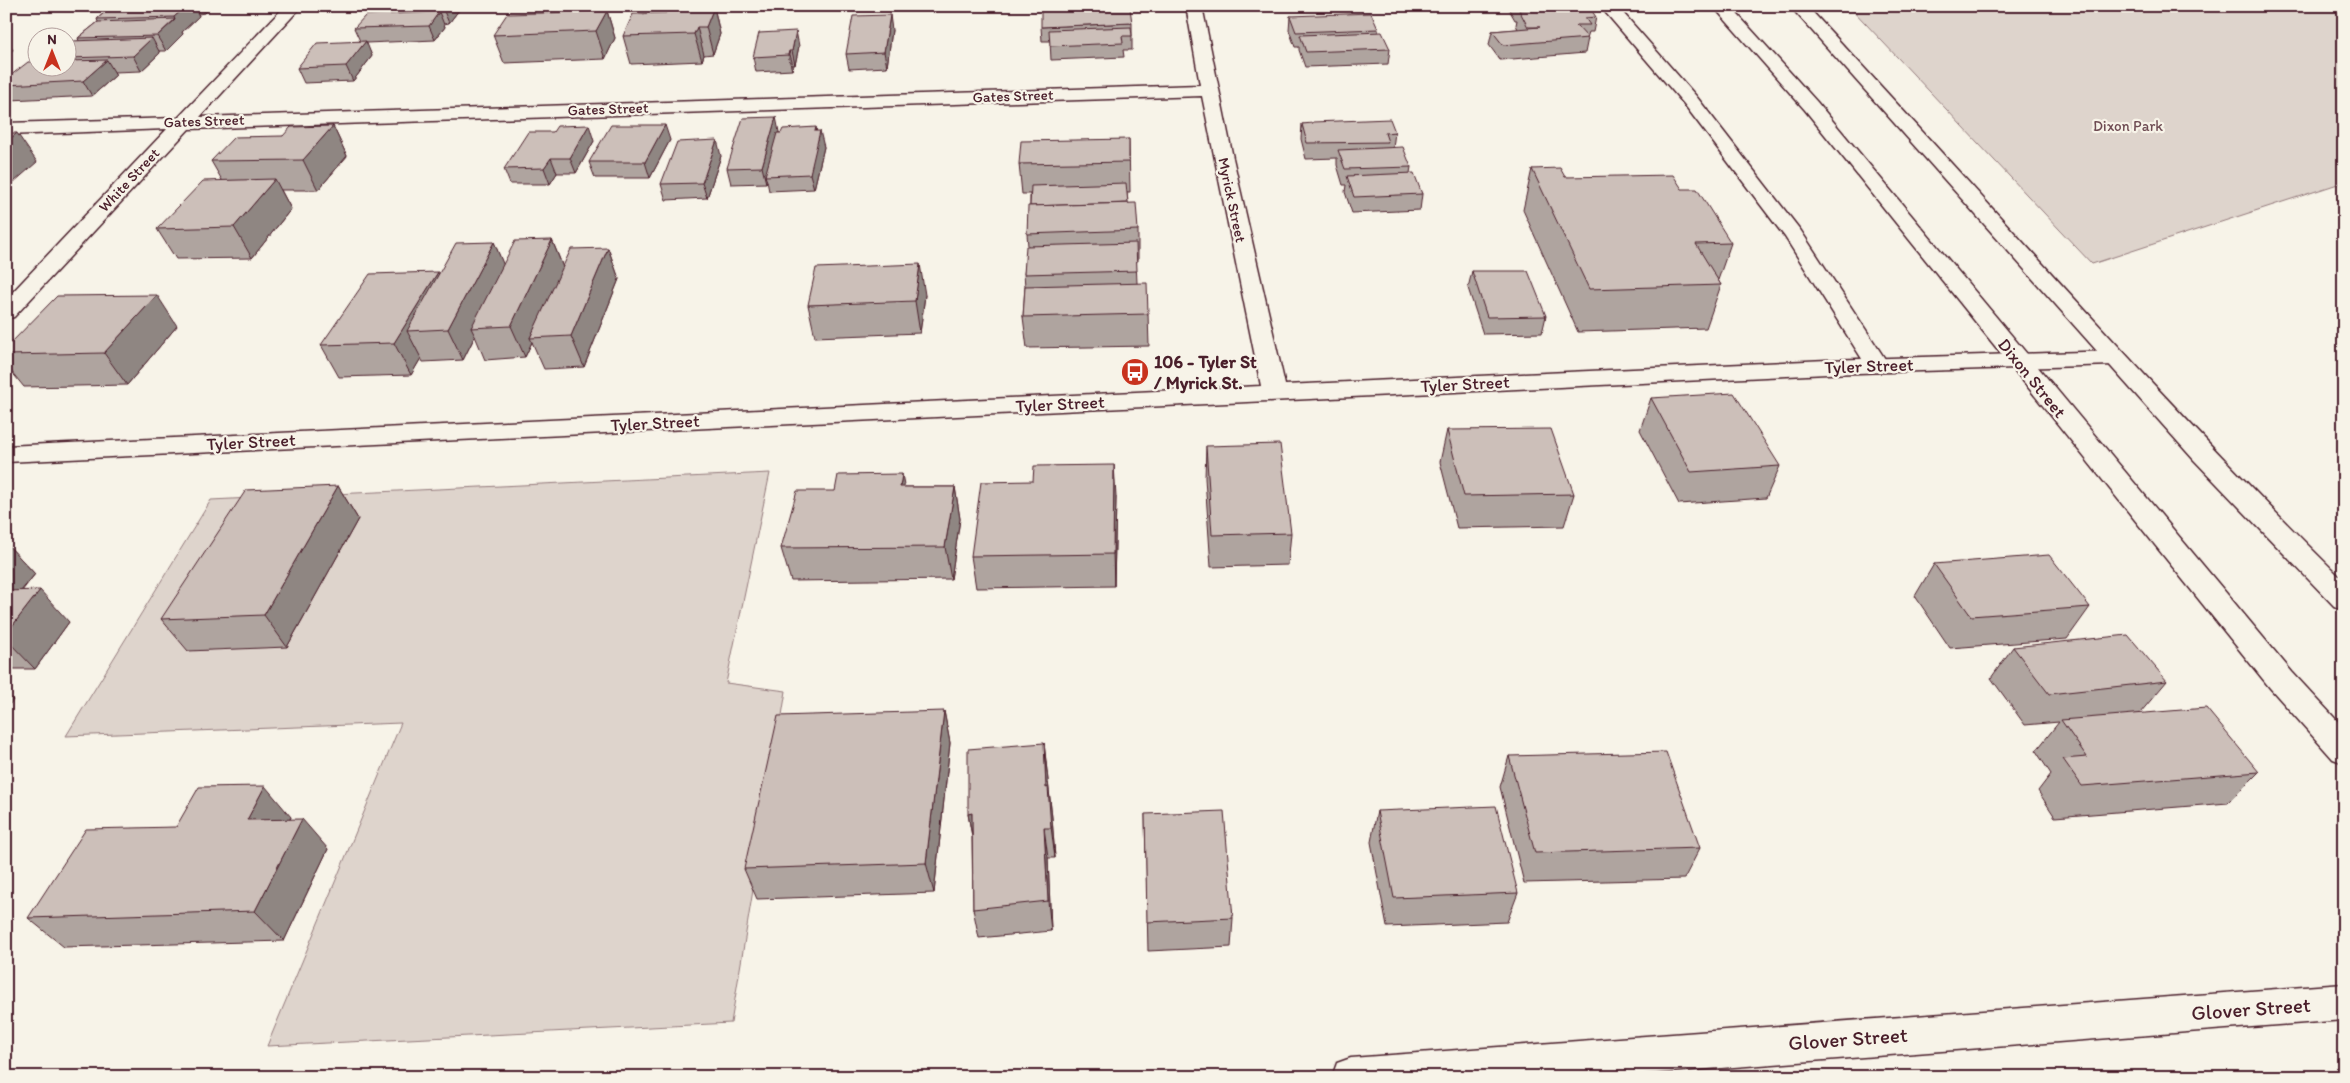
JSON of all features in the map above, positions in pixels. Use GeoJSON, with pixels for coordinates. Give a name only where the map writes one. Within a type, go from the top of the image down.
{"type":"FeatureCollection","features":[{"type":"Feature","properties":{"kind":"street","name":"White Street"},"geometry":{"type":"LineString","coordinates":[[6,312],[294,6]]}},
{"type":"Feature","properties":{"kind":"street","name":"Myrick Street"},"geometry":{"type":"LineString","coordinates":[[1194,6],[1223,158],[1275,394]]}},
{"type":"Feature","properties":{"kind":"street"},"geometry":{"type":"LineString","coordinates":[[1608,6],[1690,100],[1794,235],[1877,366]]}},
{"type":"Feature","properties":{"kind":"street","name":"Dixon Street"},"geometry":{"type":"LineString","coordinates":[[1721,6],[1811,106],[2281,680],[2344,750]]}},
{"type":"Feature","properties":{"kind":"street"},"geometry":{"type":"LineString","coordinates":[[1798,6],[1899,114],[2114,358],[2344,599]]}},
{"type":"Feature","properties":{"kind":"street","name":"Gates Street"},"geometry":{"type":"LineString","coordinates":[[6,129],[1211,90]]}},
{"type":"Feature","properties":{"kind":"street","name":"Tyler Street"},"geometry":{"type":"LineString","coordinates":[[6,454],[1877,366],[2114,358]]}},
{"type":"Feature","properties":{"kind":"street","name":"Glover Street"},"geometry":{"type":"LineString","coordinates":[[1351,1077],[2344,1002]]}},
{"type":"Feature","properties":{"kind":"green space","name":"Dixon Park"},"geometry":{"type":"Polygon","coordinates":[[[1849,6],[2344,6],[2344,182],[2092,264],[1849,6]]]}},
{"type":"Feature","properties":{"kind":"green space"},"geometry":{"type":"Polygon","coordinates":[[[770,473],[726,683],[786,691],[731,1023],[267,1046],[401,723],[66,736],[211,500],[770,473]]]}},
{"type":"Feature","properties":{"kind":"building"},"geometry":{"type":"Polygon","coordinates":[[[112,6],[186,6],[174,17],[97,19],[112,6]]]}},
{"type":"Feature","properties":{"kind":"building"},"geometry":{"type":"Polygon","coordinates":[[[372,6],[446,6],[443,9],[369,11],[372,6]]]}},
{"type":"Feature","properties":{"kind":"building"},"geometry":{"type":"Polygon","coordinates":[[[714,7],[706,27],[697,27],[694,34],[623,36],[633,14],[666,13],[668,9],[714,7]]]}},
{"type":"Feature","properties":{"kind":"building"},"geometry":{"type":"Polygon","coordinates":[[[1130,8],[1132,23],[1041,27],[1041,10],[1130,8]]]}},
{"type":"Feature","properties":{"kind":"building"},"geometry":{"type":"Polygon","coordinates":[[[1590,8],[1596,17],[1585,18],[1590,25],[1576,25],[1588,38],[1503,45],[1492,31],[1540,27],[1528,27],[1519,10],[1590,8]]]}},
{"type":"Feature","properties":{"kind":"building"},"geometry":{"type":"Polygon","coordinates":[[[607,11],[596,31],[493,35],[507,14],[607,11]]]}},
{"type":"Feature","properties":{"kind":"building"},"geometry":{"type":"Polygon","coordinates":[[[439,12],[429,26],[354,28],[366,15],[439,12]]]}},
{"type":"Feature","properties":{"kind":"building"},"geometry":{"type":"Polygon","coordinates":[[[1371,13],[1378,29],[1296,32],[1290,16],[1371,13]]]}},
{"type":"Feature","properties":{"kind":"building"},"geometry":{"type":"Polygon","coordinates":[[[890,15],[884,52],[846,54],[853,16],[890,15]]]}},
{"type":"Feature","properties":{"kind":"building"},"geometry":{"type":"Polygon","coordinates":[[[175,19],[157,36],[78,38],[98,22],[175,19]]]}},
{"type":"Feature","properties":{"kind":"building"},"geometry":{"type":"Polygon","coordinates":[[[1131,27],[1132,36],[1122,36],[1123,43],[1050,46],[1049,30],[1131,27]]]}},
{"type":"Feature","properties":{"kind":"building"},"geometry":{"type":"Polygon","coordinates":[[[796,31],[792,51],[789,51],[788,55],[753,57],[759,33],[796,31]]]}},
{"type":"Feature","properties":{"kind":"building"},"geometry":{"type":"Polygon","coordinates":[[[1382,32],[1390,49],[1306,52],[1300,35],[1382,32]]]}},
{"type":"Feature","properties":{"kind":"building"},"geometry":{"type":"Polygon","coordinates":[[[152,38],[133,56],[78,58],[78,41],[152,38]]]}},
{"type":"Feature","properties":{"kind":"building"},"geometry":{"type":"Polygon","coordinates":[[[366,41],[346,66],[297,68],[317,43],[366,41]]]}},
{"type":"Feature","properties":{"kind":"building"},"geometry":{"type":"Polygon","coordinates":[[[107,60],[83,81],[6,85],[6,79],[28,62],[28,78],[78,78],[78,61],[107,60]]]}},
{"type":"Feature","properties":{"kind":"building"},"geometry":{"type":"Polygon","coordinates":[[[776,117],[762,167],[727,168],[743,118],[776,117]]]}},
{"type":"Feature","properties":{"kind":"building"},"geometry":{"type":"Polygon","coordinates":[[[1390,119],[1395,132],[1385,133],[1388,142],[1307,143],[1302,124],[1313,122],[1390,119]]]}},
{"type":"Feature","properties":{"kind":"building"},"geometry":{"type":"Polygon","coordinates":[[[589,125],[570,158],[551,158],[544,168],[504,169],[528,132],[553,132],[557,126],[589,125]]]}},
{"type":"Feature","properties":{"kind":"building"},"geometry":{"type":"Polygon","coordinates":[[[611,125],[665,125],[645,162],[589,162],[611,125]]]}},
{"type":"Feature","properties":{"kind":"building"},"geometry":{"type":"Polygon","coordinates":[[[333,126],[303,160],[211,161],[234,137],[283,136],[291,127],[333,126]]]}},
{"type":"Feature","properties":{"kind":"building"},"geometry":{"type":"Polygon","coordinates":[[[816,127],[815,131],[820,131],[810,174],[765,176],[777,133],[781,133],[783,129],[816,127]]]}},
{"type":"Feature","properties":{"kind":"building"},"geometry":{"type":"Polygon","coordinates":[[[6,133],[17,133],[6,142],[6,133]]]}},
{"type":"Feature","properties":{"kind":"building"},"geometry":{"type":"Polygon","coordinates":[[[1129,139],[1129,162],[1019,164],[1021,141],[1129,139]]]}},
{"type":"Feature","properties":{"kind":"building"},"geometry":{"type":"Polygon","coordinates":[[[717,140],[702,183],[661,184],[677,142],[717,140]]]}},
{"type":"Feature","properties":{"kind":"building"},"geometry":{"type":"Polygon","coordinates":[[[1403,147],[1411,167],[1345,169],[1338,150],[1403,147]]]}},
{"type":"Feature","properties":{"kind":"building"},"geometry":{"type":"Polygon","coordinates":[[[1560,168],[1565,177],[1673,175],[1682,189],[1697,189],[1731,243],[1696,244],[1721,285],[1589,289],[1532,169],[1560,168]]]}},
{"type":"Feature","properties":{"kind":"building"},"geometry":{"type":"Polygon","coordinates":[[[1414,173],[1422,194],[1354,197],[1347,176],[1414,173]]]}},
{"type":"Feature","properties":{"kind":"building"},"geometry":{"type":"Polygon","coordinates":[[[275,179],[234,227],[157,229],[203,181],[275,179]]]}},
{"type":"Feature","properties":{"kind":"building"},"geometry":{"type":"Polygon","coordinates":[[[1126,183],[1128,203],[1030,206],[1031,186],[1126,183]]]}},
{"type":"Feature","properties":{"kind":"building"},"geometry":{"type":"Polygon","coordinates":[[[1136,203],[1138,230],[1027,234],[1028,206],[1136,203]]]}},
{"type":"Feature","properties":{"kind":"building"},"geometry":{"type":"Polygon","coordinates":[[[552,240],[511,326],[471,328],[515,241],[552,240]]]}},
{"type":"Feature","properties":{"kind":"building"},"geometry":{"type":"Polygon","coordinates":[[[494,242],[448,329],[407,331],[456,243],[494,242]]]}},
{"type":"Feature","properties":{"kind":"building"},"geometry":{"type":"Polygon","coordinates":[[[1136,243],[1137,271],[1024,274],[1026,246],[1136,243]]]}},
{"type":"Feature","properties":{"kind":"building"},"geometry":{"type":"Polygon","coordinates":[[[608,248],[571,336],[530,338],[571,249],[608,248]]]}},
{"type":"Feature","properties":{"kind":"building"},"geometry":{"type":"Polygon","coordinates":[[[920,264],[915,301],[808,305],[816,268],[920,264]]]}},
{"type":"Feature","properties":{"kind":"building"},"geometry":{"type":"Polygon","coordinates":[[[1472,271],[1528,271],[1546,316],[1487,317],[1472,271]]]}},
{"type":"Feature","properties":{"kind":"building"},"geometry":{"type":"Polygon","coordinates":[[[438,272],[394,343],[321,345],[370,274],[438,272]]]}},
{"type":"Feature","properties":{"kind":"building"},"geometry":{"type":"Polygon","coordinates":[[[1147,283],[1148,314],[1023,317],[1025,286],[1147,283]]]}},
{"type":"Feature","properties":{"kind":"building"},"geometry":{"type":"Polygon","coordinates":[[[157,295],[104,353],[6,355],[6,348],[57,296],[157,295]]]}},
{"type":"Feature","properties":{"kind":"building"},"geometry":{"type":"Polygon","coordinates":[[[1734,393],[1780,466],[1691,472],[1651,398],[1734,393]]]}},
{"type":"Feature","properties":{"kind":"building"},"geometry":{"type":"Polygon","coordinates":[[[1551,429],[1574,494],[1464,496],[1447,430],[1551,429]]]}},
{"type":"Feature","properties":{"kind":"building"},"geometry":{"type":"Polygon","coordinates":[[[1280,444],[1291,533],[1212,535],[1206,446],[1280,444]]]}},
{"type":"Feature","properties":{"kind":"building"},"geometry":{"type":"Polygon","coordinates":[[[1114,465],[1113,554],[971,556],[981,482],[1033,481],[1034,466],[1114,465]]]}},
{"type":"Feature","properties":{"kind":"building"},"geometry":{"type":"Polygon","coordinates":[[[902,474],[900,487],[955,487],[945,547],[781,548],[797,491],[835,491],[838,475],[902,474]]]}},
{"type":"Feature","properties":{"kind":"building"},"geometry":{"type":"Polygon","coordinates":[[[338,486],[264,615],[161,619],[246,490],[338,486]]]}},
{"type":"Feature","properties":{"kind":"building"},"geometry":{"type":"Polygon","coordinates":[[[2049,555],[2090,607],[1971,616],[1934,564],[2049,555]]]}},
{"type":"Feature","properties":{"kind":"building"},"geometry":{"type":"Polygon","coordinates":[[[40,590],[6,634],[6,591],[40,590]]]}},
{"type":"Feature","properties":{"kind":"building"},"geometry":{"type":"Polygon","coordinates":[[[2128,635],[2167,681],[2049,694],[2013,647],[2128,635]]]}},
{"type":"Feature","properties":{"kind":"building"},"geometry":{"type":"Polygon","coordinates":[[[2206,708],[2259,772],[2082,786],[2063,759],[2087,757],[2061,720],[2206,708]]]}},
{"type":"Feature","properties":{"kind":"building"},"geometry":{"type":"Polygon","coordinates":[[[944,711],[926,863],[744,869],[778,716],[944,711]]]}},
{"type":"Feature","properties":{"kind":"building"},"geometry":{"type":"Polygon","coordinates":[[[1044,743],[1046,788],[1048,787],[1051,828],[1044,828],[1048,901],[973,909],[972,813],[968,814],[968,749],[1044,743]]]}},
{"type":"Feature","properties":{"kind":"building"},"geometry":{"type":"Polygon","coordinates":[[[1666,752],[1700,848],[1535,853],[1509,756],[1666,752]]]}},
{"type":"Feature","properties":{"kind":"building"},"geometry":{"type":"Polygon","coordinates":[[[265,786],[247,820],[302,819],[255,911],[28,918],[86,829],[176,827],[199,787],[265,786]]]}},
{"type":"Feature","properties":{"kind":"building"},"geometry":{"type":"Polygon","coordinates":[[[1496,806],[1518,893],[1394,898],[1377,811],[1496,806]]]}},
{"type":"Feature","properties":{"kind":"building"},"geometry":{"type":"Polygon","coordinates":[[[1224,811],[1233,918],[1147,922],[1145,814],[1224,811]]]}},
{"type":"Feature","properties":{"kind":"place","name":"106 - Tyler St / Myrick St."},"geometry":{"type":"Point","coordinates":[1135,372]}}]}
